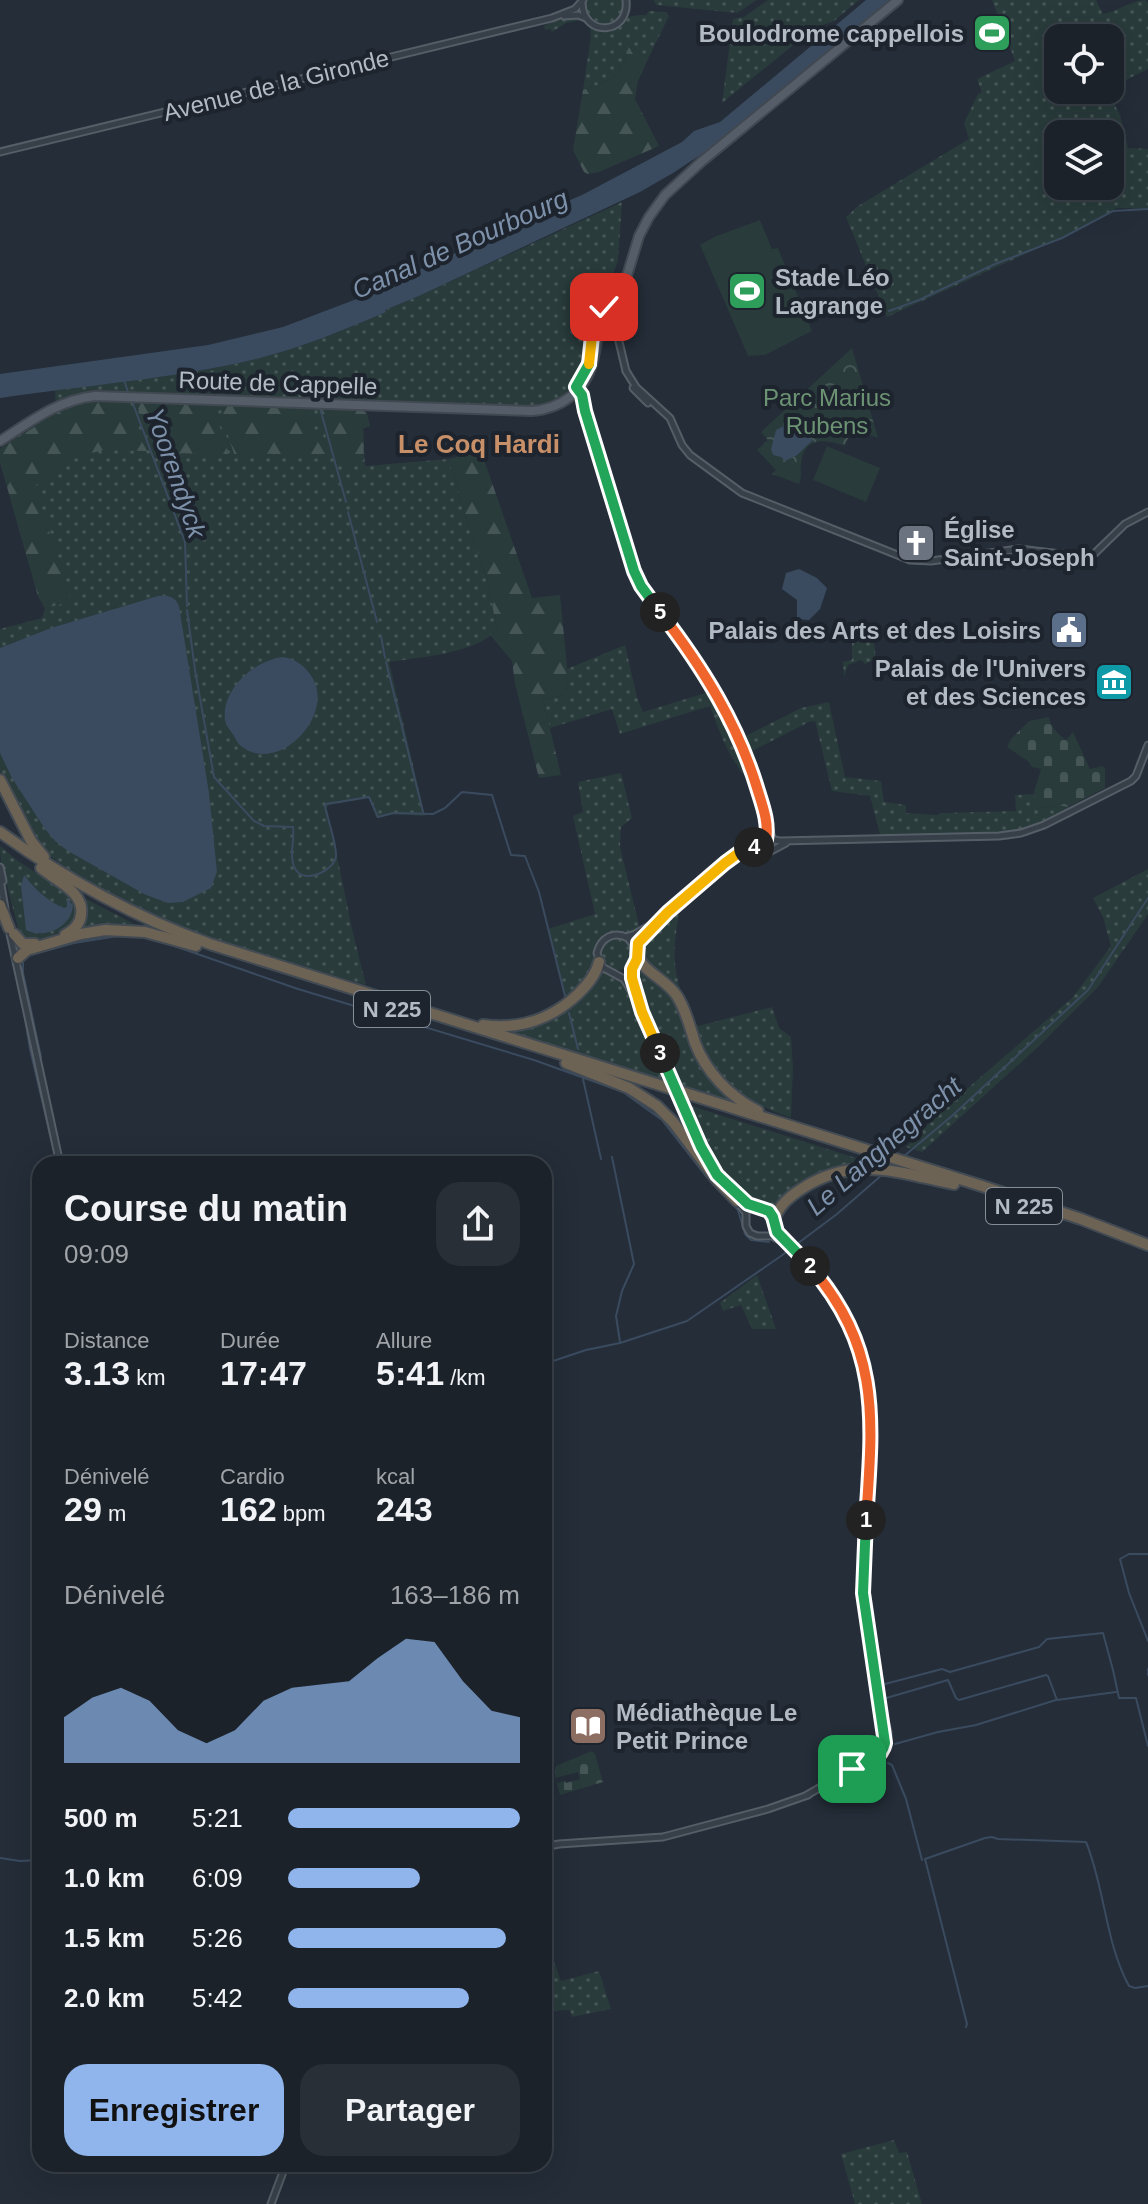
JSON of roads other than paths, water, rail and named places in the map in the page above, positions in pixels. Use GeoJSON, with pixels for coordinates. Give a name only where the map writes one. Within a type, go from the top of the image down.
{"type":"FeatureCollection","features":[{"type":"Feature","properties":{"kind":"highway"},"geometry":{"type":"LineString","coordinates":[[0,780],[36,848],[55,866],[87,888]]}},
{"type":"Feature","properties":{"kind":"highway","name":"N 225"},"geometry":{"type":"LineString","coordinates":[[0,832],[87,888],[137,914],[197,939],[825,1137],[893,1165],[1062,1213],[1148,1245]]}},
{"type":"Feature","properties":{"kind":"highway","name":"N 225"},"geometry":{"type":"LineString","coordinates":[[0,840],[112,909],[196,946],[954,1184],[1148,1252]]}},
{"type":"Feature","properties":{"kind":"highway"},"geometry":{"type":"LineString","coordinates":[[12,934],[22,943],[31,945],[68,933],[75,929],[80,919],[82,909],[78,897],[41,868]]}},
{"type":"Feature","properties":{"kind":"highway"},"geometry":{"type":"LineString","coordinates":[[0,905],[12,934],[25,949],[34,948]]}},
{"type":"Feature","properties":{"kind":"highway"},"geometry":{"type":"LineString","coordinates":[[18,958],[22,952],[81,934],[119,929],[154,934],[196,946]]}},
{"type":"Feature","properties":{"kind":"highway"},"geometry":{"type":"LineString","coordinates":[[637,953],[642,964],[677,996],[700,1054],[723,1086],[754,1109],[825,1137]]}},
{"type":"Feature","properties":{"kind":"highway"},"geometry":{"type":"LineString","coordinates":[[416,1009],[485,1026],[525,1024],[548,1016],[571,1000],[588,982],[599,962]]}},
{"type":"Feature","properties":{"kind":"highway"},"geometry":{"type":"LineString","coordinates":[[566,1063],[629,1088],[657,1106],[737,1201]]}},
{"type":"Feature","properties":{"kind":"highway"},"geometry":{"type":"LineString","coordinates":[[774,1222],[784,1202],[812,1182],[848,1170],[893,1165]]}},
{"type":"Feature","properties":{"kind":"main road"},"geometry":{"type":"LineString","coordinates":[[574,391],[592,367],[597,338],[623,289],[642,230],[669,191],[898,0]]}},
{"type":"Feature","properties":{"kind":"main road"},"geometry":{"type":"LineString","coordinates":[[574,391],[589,362],[592,343],[588,321],[590,314],[614,299],[626,277]]}},
{"type":"Feature","properties":{"kind":"main road"},"geometry":{"type":"LineString","coordinates":[[600,308],[606,311],[606,323]]}},
{"type":"Feature","properties":{"kind":"main road"},"geometry":{"type":"LineString","coordinates":[[591,327],[606,323]]}},
{"type":"Feature","properties":{"kind":"main road","name":"Route de Cappelle"},"geometry":{"type":"LineString","coordinates":[[0,441],[54,408],[85,397],[502,410],[552,406],[574,391]]}},
{"type":"Feature","properties":{"kind":"street","name":"Avenue de la Gironde"},"geometry":{"type":"LineString","coordinates":[[552,18],[573,10],[583,0]]}},
{"type":"Feature","properties":{"kind":"street"},"geometry":{"type":"LineString","coordinates":[[583,0],[586,18]]}},
{"type":"Feature","properties":{"kind":"street","name":"Avenue de la Gironde"},"geometry":{"type":"LineString","coordinates":[[0,152],[552,18],[576,15],[599,27],[614,26],[625,15],[626,0]]}},
{"type":"Feature","properties":{"kind":"street"},"geometry":{"type":"LineString","coordinates":[[606,323],[616,329],[629,382],[637,394],[670,418],[683,447],[692,456],[746,496],[904,558],[920,561],[1019,549],[1088,557],[1125,524],[1148,512]]}},
{"type":"Feature","properties":{"kind":"street"},"geometry":{"type":"LineString","coordinates":[[574,391],[585,411],[637,578],[699,666],[727,712],[752,771],[776,848]]}},
{"type":"Feature","properties":{"kind":"street"},"geometry":{"type":"LineString","coordinates":[[642,1012],[634,989],[632,969],[641,938],[725,863],[746,850],[774,840],[1021,833],[1048,824],[1131,781],[1148,745]]}},
{"type":"Feature","properties":{"kind":"street"},"geometry":{"type":"LineString","coordinates":[[765,844],[767,823]]}},
{"type":"Feature","properties":{"kind":"street"},"geometry":{"type":"LineString","coordinates":[[765,844],[772,851],[785,843],[799,840]]}},
{"type":"Feature","properties":{"kind":"street"},"geometry":{"type":"LineString","coordinates":[[0,867],[58,1156]]}},
{"type":"Feature","properties":{"kind":"street"},"geometry":{"type":"LineString","coordinates":[[0,879],[24,996]]}},
{"type":"Feature","properties":{"kind":"street"},"geometry":{"type":"LineString","coordinates":[[626,937],[668,912]]}},
{"type":"Feature","properties":{"kind":"street"},"geometry":{"type":"LineString","coordinates":[[637,953],[633,942],[626,937],[612,935],[603,941],[598,950],[599,962],[606,971],[627,982],[704,1153],[747,1216]]}},
{"type":"Feature","properties":{"kind":"street"},"geometry":{"type":"LineString","coordinates":[[617,975],[632,969]]}},
{"type":"Feature","properties":{"kind":"street"},"geometry":{"type":"LineString","coordinates":[[552,1846],[664,1837],[768,1809],[830,1786],[846,1773],[878,1757],[885,1746],[862,1588],[872,1434],[867,1381],[858,1348],[843,1313],[823,1282],[777,1232],[769,1211],[748,1204],[722,1182]]}},
{"type":"Feature","properties":{"kind":"street"},"geometry":{"type":"LineString","coordinates":[[760,1208],[752,1210],[747,1216],[749,1232],[774,1237],[789,1246]]}},
{"type":"Feature","properties":{"kind":"street"},"geometry":{"type":"LineString","coordinates":[[765,1235],[772,1230],[774,1222]]}},
{"type":"Feature","properties":{"kind":"street"},"geometry":{"type":"LineString","coordinates":[[271,2204],[283,2172]]}},
{"type":"Feature","properties":{"kind":"water"},"geometry":{"type":"Polygon","coordinates":[[[866,0],[892,0],[726,138],[673,173],[640,192],[386,312],[339,332],[260,358],[163,376],[0,398],[0,374],[208,345],[283,327],[354,300],[584,194],[682,142],[694,131],[720,122],[866,0]]]}},
{"type":"Feature","properties":{"kind":"water"},"geometry":{"type":"Polygon","coordinates":[[[787,424],[813,440],[785,461],[773,455],[771,449],[776,430],[787,424]]]}},
{"type":"Feature","properties":{"kind":"water"},"geometry":{"type":"Polygon","coordinates":[[[799,569],[817,578],[827,588],[820,609],[809,620],[797,619],[797,600],[782,589],[786,573],[799,569]]]}},
{"type":"Feature","properties":{"kind":"water"},"geometry":{"type":"Polygon","coordinates":[[[158,596],[170,597],[179,606],[209,793],[217,872],[211,888],[183,902],[168,903],[146,895],[55,841],[12,778],[0,753],[0,648],[51,628],[158,596]]]}},
{"type":"Feature","properties":{"kind":"water"},"geometry":{"type":"Polygon","coordinates":[[[283,657],[300,664],[312,677],[317,692],[316,708],[310,723],[286,747],[271,753],[256,753],[237,742],[226,722],[228,698],[251,670],[283,657]]]}},
{"type":"Feature","properties":{"kind":"water"},"geometry":{"type":"Polygon","coordinates":[[[24,875],[52,902],[64,908],[67,907],[67,899],[73,905],[72,913],[63,925],[42,933],[26,930],[21,886],[24,875]]]}},
{"type":"Feature","properties":{"kind":"waterway"},"geometry":{"type":"LineString","coordinates":[[889,311],[1062,238],[1113,211],[1148,209]]}},
{"type":"Feature","properties":{"kind":"waterway","name":"Yoorendyck"},"geometry":{"type":"LineString","coordinates":[[124,380],[128,392]]}},
{"type":"Feature","properties":{"kind":"waterway","name":"Yoorendyck"},"geometry":{"type":"LineString","coordinates":[[132,401],[185,542],[187,606]]}},
{"type":"Feature","properties":{"kind":"waterway"},"geometry":{"type":"LineString","coordinates":[[320,408],[346,502]]}},
{"type":"Feature","properties":{"kind":"waterway"},"geometry":{"type":"LineString","coordinates":[[348,512],[377,622]]}},
{"type":"Feature","properties":{"kind":"waterway","name":"Yoorendyck"},"geometry":{"type":"LineString","coordinates":[[187,610],[214,777],[254,821],[264,826],[293,827],[292,860],[296,870],[312,876],[334,862],[336,852],[326,804],[369,797],[378,817],[393,813],[433,814],[445,808],[462,792],[492,795],[511,855],[525,856],[539,892],[565,996]]}},
{"type":"Feature","properties":{"kind":"waterway"},"geometry":{"type":"LineString","coordinates":[[381,636],[385,658]]}},
{"type":"Feature","properties":{"kind":"waterway"},"geometry":{"type":"LineString","coordinates":[[386,662],[423,812]]}},
{"type":"Feature","properties":{"kind":"waterway","name":"Le Langhegracht"},"geometry":{"type":"LineString","coordinates":[[903,1157],[1088,990],[1148,898]]}},
{"type":"Feature","properties":{"kind":"waterway"},"geometry":{"type":"LineString","coordinates":[[27,956],[74,943],[118,936]]}},
{"type":"Feature","properties":{"kind":"waterway"},"geometry":{"type":"LineString","coordinates":[[160,941],[298,989],[534,1060],[623,1092],[662,1120],[705,1175],[738,1210],[745,1234],[751,1240],[769,1242]]}},
{"type":"Feature","properties":{"kind":"waterway"},"geometry":{"type":"LineString","coordinates":[[23,960],[41,1057]]}},
{"type":"Feature","properties":{"kind":"waterway"},"geometry":{"type":"LineString","coordinates":[[22,1000],[55,1156]]}},
{"type":"Feature","properties":{"kind":"waterway","name":"Yoorendyck"},"geometry":{"type":"LineString","coordinates":[[569,1013],[578,1049]]}},
{"type":"Feature","properties":{"kind":"waterway","name":"Yoorendyck"},"geometry":{"type":"LineString","coordinates":[[583,1079],[601,1159]]}},
{"type":"Feature","properties":{"kind":"waterway","name":"Yoorendyck"},"geometry":{"type":"LineString","coordinates":[[612,1157],[634,1264],[622,1291],[616,1316],[620,1342]]}},
{"type":"Feature","properties":{"kind":"waterway","name":"Le Langhegracht"},"geometry":{"type":"LineString","coordinates":[[552,1361],[687,1321],[781,1256],[883,1174]]}},
{"type":"Feature","properties":{"kind":"waterway"},"geometry":{"type":"LineString","coordinates":[[1148,1554],[1129,1554],[1120,1559],[1129,1593],[1148,1641]]}},
{"type":"Feature","properties":{"kind":"waterway"},"geometry":{"type":"LineString","coordinates":[[885,1684],[942,1669],[950,1672],[1039,1647],[1047,1639],[1103,1633],[1119,1698],[1136,1698],[1148,1746]]}},
{"type":"Feature","properties":{"kind":"waterway"},"geometry":{"type":"LineString","coordinates":[[1148,1669],[1148,1675]]}},
{"type":"Feature","properties":{"kind":"waterway"},"geometry":{"type":"LineString","coordinates":[[883,1699],[948,1680],[959,1700],[1046,1675],[1057,1700],[1116,1692]]}},
{"type":"Feature","properties":{"kind":"waterway"},"geometry":{"type":"LineString","coordinates":[[895,1744],[976,1725],[1056,1700]]}},
{"type":"Feature","properties":{"kind":"waterway"},"geometry":{"type":"LineString","coordinates":[[888,1763],[892,1765],[906,1799],[922,1860]]}},
{"type":"Feature","properties":{"kind":"waterway"},"geometry":{"type":"LineString","coordinates":[[843,1779],[883,1764]]}},
{"type":"Feature","properties":{"kind":"waterway"},"geometry":{"type":"LineString","coordinates":[[966,2027],[925,1859],[985,1838],[1086,1842],[1121,1969],[1129,1986],[1148,1986]]}},
{"type":"Feature","properties":{"kind":"waterway","name":"Le Langhegracht"},"geometry":{"type":"LineString","coordinates":[[0,1858],[32,1860]]}},
{"type":"Feature","properties":{"kind":"place","name":"Boulodrome cappellois"},"geometry":{"type":"Point","coordinates":[992,33]}},
{"type":"Feature","properties":{"kind":"place","name":"Stade Léo Lagrange"},"geometry":{"type":"Point","coordinates":[747,291]}},
{"type":"Feature","properties":{"kind":"place","name":"Église Saint-Joseph"},"geometry":{"type":"Point","coordinates":[916,543]}},
{"type":"Feature","properties":{"kind":"place","name":"Palais des Arts et des Loisirs"},"geometry":{"type":"Point","coordinates":[1069,630]}},
{"type":"Feature","properties":{"kind":"place","name":"Palais de l'Univers et des Sciences"},"geometry":{"type":"Point","coordinates":[1114,682]}},
{"type":"Feature","properties":{"kind":"place","name":"Médiathèque Le Petit Prince"},"geometry":{"type":"Point","coordinates":[588,1726]}},
{"type":"Feature","properties":{"kind":"district","name":"Le Coq Hardi"},"geometry":{"type":"Point","coordinates":[479,444]}},
{"type":"Feature","properties":{"kind":"water label","name":"Canal de Bourbourg"},"geometry":{"type":"Point","coordinates":[460,244]}},
{"type":"Feature","properties":{"kind":"park label","name":"Parc Marius Rubens"},"geometry":{"type":"Point","coordinates":[827,411]}}]}
